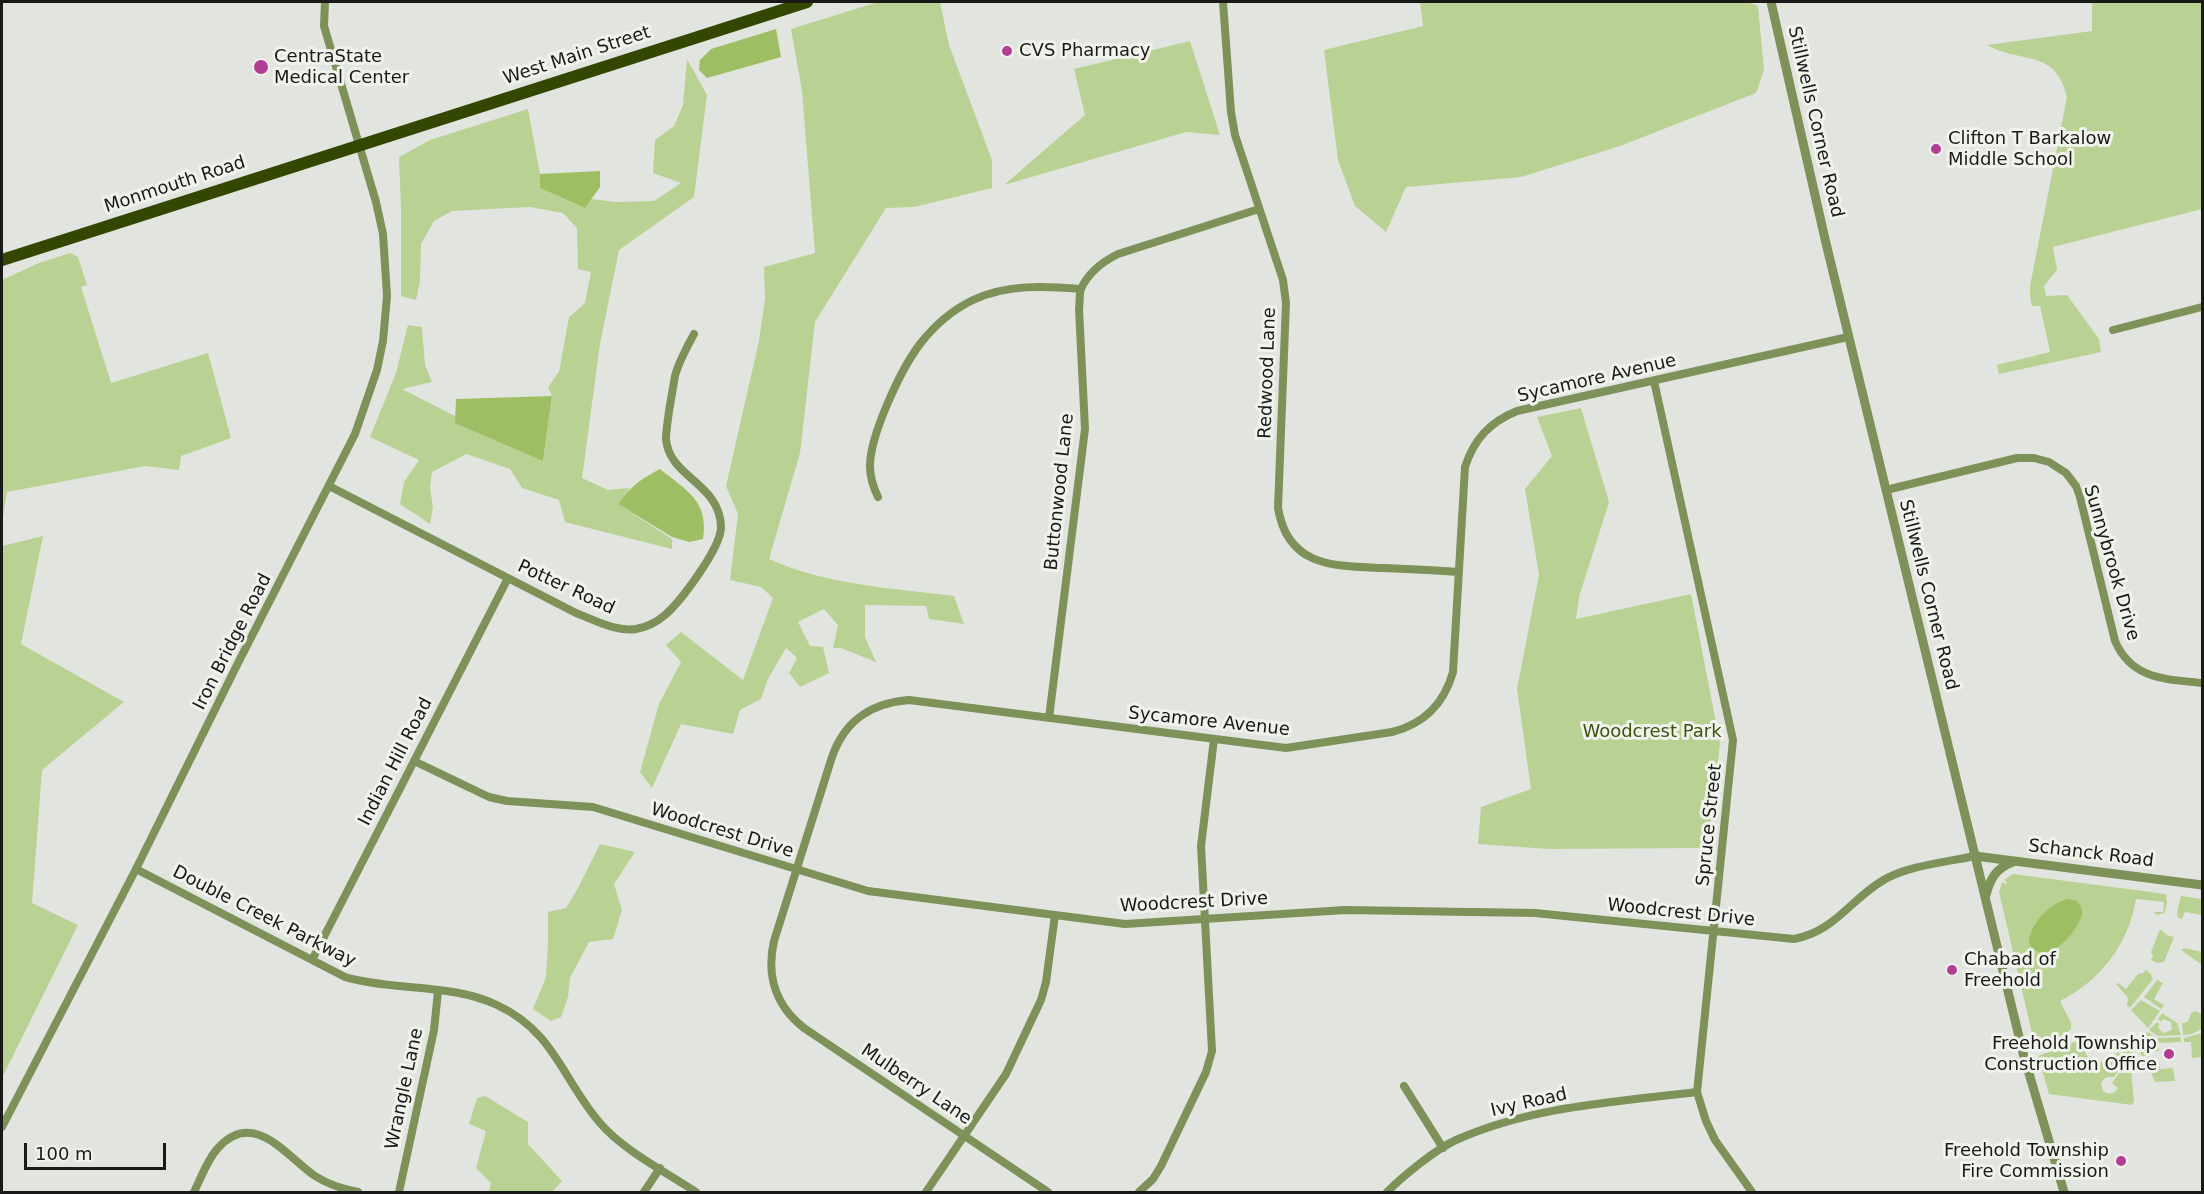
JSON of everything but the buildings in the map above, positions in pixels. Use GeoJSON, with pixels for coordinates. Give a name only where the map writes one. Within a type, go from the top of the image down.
{"type":"FeatureCollection","features":[{"type":"Feature","properties":{"kind":"main road","name":"West Main Street"},"geometry":{"type":"LineString","coordinates":[[359,144],[807,2]]}},
{"type":"Feature","properties":{"kind":"main road","name":"Monmouth Road"},"geometry":{"type":"LineString","coordinates":[[2,260],[359,144]]}},
{"type":"Feature","properties":{"kind":"street","name":"Iron Bridge Road"},"geometry":{"type":"LineString","coordinates":[[2,1127],[136,869],[233,672],[355,434],[377,370],[387,296],[383,234],[324,26],[325,2]]}},
{"type":"Feature","properties":{"kind":"street","name":"Redwood Lane"},"geometry":{"type":"LineString","coordinates":[[1223,2],[1231,112],[1235,135],[1283,280],[1286,303],[1278,508],[1287,535],[1301,552],[1327,564],[1458,572]]}},
{"type":"Feature","properties":{"kind":"street","name":"Stillwells Corner Road"},"geometry":{"type":"LineString","coordinates":[[1771,2],[1848,337],[2023,1053],[2064,1192]]}},
{"type":"Feature","properties":{"kind":"street"},"geometry":{"type":"LineString","coordinates":[[878,497],[871,481],[870,465],[879,429],[910,358],[935,327],[949,314],[966,304],[1002,290],[1035,287],[1081,289],[1106,260],[1118,254],[1259,209]]}},
{"type":"Feature","properties":{"kind":"street","name":"Buttonwood Lane"},"geometry":{"type":"LineString","coordinates":[[1049,718],[1084,429],[1079,309],[1081,289]]}},
{"type":"Feature","properties":{"kind":"street"},"geometry":{"type":"LineString","coordinates":[[2113,330],[2202,307]]}},
{"type":"Feature","properties":{"kind":"street","name":"Potter Road"},"geometry":{"type":"LineString","coordinates":[[329,486],[576,613],[615,627],[635,629],[645,627],[665,615],[702,568],[720,538],[720,517],[711,496],[675,462],[668,450],[666,438],[676,375],[694,334]]}},
{"type":"Feature","properties":{"kind":"street","name":"Sycamore Avenue"},"geometry":{"type":"LineString","coordinates":[[777,994],[771,969],[772,951],[796,869],[836,745],[848,726],[866,711],[893,701],[909,700],[1293,748],[1392,732],[1418,722],[1439,704],[1449,687],[1453,672],[1465,467],[1473,446],[1489,427],[1517,411],[1848,337]]}},
{"type":"Feature","properties":{"kind":"street","name":"Spruce Street"},"geometry":{"type":"LineString","coordinates":[[1654,381],[1733,740],[1697,1092],[1715,1140],[1752,1192]]}},
{"type":"Feature","properties":{"kind":"street","name":"Sunnybrook Drive"},"geometry":{"type":"LineString","coordinates":[[1886,490],[2017,458],[2042,459],[2058,467],[2070,478],[2080,497],[2115,641],[2123,655],[2136,668],[2151,676],[2202,684]]}},
{"type":"Feature","properties":{"kind":"street","name":"Indian Hill Road"},"geometry":{"type":"LineString","coordinates":[[312,960],[508,578]]}},
{"type":"Feature","properties":{"kind":"street"},"geometry":{"type":"LineString","coordinates":[[1139,1192],[1153,1179],[1161,1166],[1209,1064],[1213,1036],[1201,846],[1214,739]]}},
{"type":"Feature","properties":{"kind":"street","name":"Woodcrest Drive"},"geometry":{"type":"LineString","coordinates":[[414,761],[489,797],[507,801],[593,807],[868,891],[1125,924],[1345,910],[1536,913],[1783,939],[1804,937],[1831,924],[1875,886],[1892,876],[1975,856]]}},
{"type":"Feature","properties":{"kind":"street","name":"Schanck Road"},"geometry":{"type":"LineString","coordinates":[[1975,856],[2202,885]]}},
{"type":"Feature","properties":{"kind":"street"},"geometry":{"type":"LineString","coordinates":[[1986,896],[1989,883],[1996,872],[2005,865],[2017,861]]}},
{"type":"Feature","properties":{"kind":"street","name":"Double Creek Parkway"},"geometry":{"type":"LineString","coordinates":[[136,869],[345,977],[486,1000],[510,1011],[528,1024],[552,1049],[584,1102],[601,1124],[619,1141],[696,1192]]}},
{"type":"Feature","properties":{"kind":"street"},"geometry":{"type":"LineString","coordinates":[[926,1192],[1006,1074],[1041,1000],[1046,982],[1055,915]]}},
{"type":"Feature","properties":{"kind":"street","name":"Wrangle Lane"},"geometry":{"type":"LineString","coordinates":[[399,1192],[434,1030],[438,991]]}},
{"type":"Feature","properties":{"kind":"street","name":"Mulberry Lane"},"geometry":{"type":"LineString","coordinates":[[777,994],[786,1011],[804,1028],[1048,1192]]}},
{"type":"Feature","properties":{"kind":"street"},"geometry":{"type":"LineString","coordinates":[[1404,1086],[1443,1148]]}},
{"type":"Feature","properties":{"kind":"street","name":"Ivy Road"},"geometry":{"type":"LineString","coordinates":[[1387,1192],[1455,1141],[1515,1119],[1549,1111],[1697,1092]]}},
{"type":"Feature","properties":{"kind":"street"},"geometry":{"type":"LineString","coordinates":[[194,1192],[219,1147],[236,1136],[253,1134],[261,1135],[277,1143],[308,1171],[322,1180],[337,1187],[358,1192]]}},
{"type":"Feature","properties":{"kind":"street"},"geometry":{"type":"LineString","coordinates":[[644,1192],[660,1168]]}},
{"type":"Feature","properties":{"kind":"green space"},"geometry":{"type":"Polygon","coordinates":[[[878,2],[940,2],[949,45],[992,160],[992,188],[914,207],[886,208],[815,322],[800,453],[769,559],[791,568],[836,580],[954,596],[964,624],[929,619],[926,606],[865,605],[865,637],[876,662],[841,648],[833,648],[838,625],[824,609],[798,622],[810,646],[823,647],[829,673],[800,687],[789,673],[797,658],[786,648],[768,679],[761,699],[740,710],[733,734],[681,724],[652,788],[640,772],[659,704],[681,662],[666,645],[681,632],[743,680],[773,598],[761,587],[730,580],[738,514],[726,486],[759,341],[765,299],[764,267],[815,253],[802,91],[791,29],[878,2]]]}},
{"type":"Feature","properties":{"kind":"green space"},"geometry":{"type":"Polygon","coordinates":[[[1420,2],[1748,2],[1758,6],[1764,70],[1756,93],[1620,146],[1521,177],[1406,187],[1386,232],[1355,206],[1338,160],[1324,50],[1423,26],[1420,2]]]}},
{"type":"Feature","properties":{"kind":"green space"},"geometry":{"type":"Polygon","coordinates":[[[2092,2],[2202,2],[2202,209],[2053,247],[2057,270],[2044,286],[2046,296],[2067,295],[2099,339],[2101,352],[1999,374],[1997,365],[2050,352],[2040,306],[2032,306],[2030,286],[2067,97],[2062,81],[2046,64],[1999,51],[1987,45],[2092,31],[2092,2]]]}},
{"type":"Feature","properties":{"kind":"green space"},"geometry":{"type":"Polygon","coordinates":[[[1190,41],[1220,135],[1186,132],[1004,185],[1085,115],[1074,69],[1190,41]]]}},
{"type":"Feature","properties":{"kind":"green space"},"geometry":{"type":"Polygon","coordinates":[[[687,59],[707,95],[694,197],[619,250],[600,344],[582,478],[608,490],[630,488],[618,504],[672,539],[672,549],[565,522],[559,500],[522,488],[510,469],[466,454],[432,472],[430,488],[433,507],[430,524],[400,504],[404,482],[419,460],[370,437],[396,373],[408,325],[422,327],[425,365],[432,382],[402,389],[543,461],[552,396],[548,387],[559,372],[569,317],[585,303],[591,272],[578,269],[577,228],[563,213],[530,207],[452,211],[434,221],[421,244],[420,281],[416,300],[401,296],[399,157],[430,140],[528,109],[540,174],[540,188],[585,208],[591,199],[616,202],[654,201],[681,183],[653,173],[655,140],[674,126],[683,105],[687,59]]]}},
{"type":"Feature","properties":{"kind":"green space"},"geometry":{"type":"Polygon","coordinates":[[[70,253],[78,257],[87,285],[81,287],[111,383],[208,353],[231,438],[181,456],[179,470],[145,466],[7,492],[2,523],[2,280],[39,263],[70,253]]]}},
{"type":"Feature","properties":{"kind":"green space","name":"Woodcrest Park"},"geometry":{"type":"Polygon","coordinates":[[[1581,408],[1609,502],[1579,597],[1576,619],[1691,594],[1720,743],[1713,809],[1705,848],[1548,849],[1478,844],[1481,807],[1531,789],[1517,689],[1539,575],[1525,489],[1552,456],[1537,417],[1581,408]]]}},
{"type":"Feature","properties":{"kind":"green space"},"geometry":{"type":"Polygon","coordinates":[[[43,536],[21,644],[124,702],[42,770],[32,903],[78,925],[2,1078],[2,546],[43,536]]]}},
{"type":"Feature","properties":{"kind":"green space"},"geometry":{"type":"Polygon","coordinates":[[[600,844],[635,852],[614,884],[622,910],[613,939],[589,942],[570,978],[568,997],[561,1017],[551,1021],[533,1009],[546,977],[548,912],[566,908],[600,844]]]}},
{"type":"Feature","properties":{"kind":"green space"},"geometry":{"type":"Polygon","coordinates":[[[2013,874],[2166,894],[2167,903],[2164,913],[2157,915],[2154,912],[2163,912],[2164,902],[2136,899],[2127,931],[2110,959],[2088,983],[2060,1001],[2071,1023],[2071,1029],[2044,1041],[2034,1042],[1999,892],[2002,882],[2006,884],[2007,882],[2004,880],[2013,874]],[[2064,900],[2048,910],[2034,926],[2060,945],[2081,916],[2073,900],[2064,900]]]}},
{"type":"Feature","properties":{"kind":"green space"},"geometry":{"type":"Polygon","coordinates":[[[2181,896],[2202,899],[2202,915],[2185,912],[2182,919],[2178,918],[2177,912],[2181,896]]]}},
{"type":"Feature","properties":{"kind":"green space"},"geometry":{"type":"Polygon","coordinates":[[[2160,929],[2174,937],[2164,962],[2157,963],[2151,960],[2153,956],[2151,952],[2160,929]]]}},
{"type":"Feature","properties":{"kind":"green space"},"geometry":{"type":"Polygon","coordinates":[[[2185,948],[2202,952],[2202,965],[2181,950],[2185,948]]]}},
{"type":"Feature","properties":{"kind":"green space"},"geometry":{"type":"Polygon","coordinates":[[[2146,970],[2153,979],[2130,1008],[2127,1005],[2128,998],[2116,984],[2126,989],[2138,974],[2146,970]]]}},
{"type":"Feature","properties":{"kind":"green space"},"geometry":{"type":"Polygon","coordinates":[[[2157,980],[2163,983],[2154,999],[2164,1005],[2161,1009],[2144,997],[2157,980]]]}},
{"type":"Feature","properties":{"kind":"green space"},"geometry":{"type":"Polygon","coordinates":[[[2141,1000],[2160,1011],[2148,1028],[2131,1010],[2141,1000]]]}},
{"type":"Feature","properties":{"kind":"green space"},"geometry":{"type":"Polygon","coordinates":[[[2196,1011],[2202,1015],[2202,1029],[2183,1035],[2182,1023],[2188,1022],[2191,1013],[2196,1011]]]}},
{"type":"Feature","properties":{"kind":"green space"},"geometry":{"type":"Polygon","coordinates":[[[2162,1013],[2177,1023],[2181,1035],[2158,1036],[2149,1030],[2157,1022],[2163,1033],[2172,1030],[2171,1022],[2163,1019],[2161,1022],[2158,1019],[2162,1013]]]}},
{"type":"Feature","properties":{"kind":"green space"},"geometry":{"type":"Polygon","coordinates":[[[2147,1032],[2157,1038],[2180,1037],[2181,1042],[2159,1043],[2159,1051],[2146,1052],[2146,1056],[2142,1056],[2139,1040],[2147,1032]]]}},
{"type":"Feature","properties":{"kind":"green space"},"geometry":{"type":"Polygon","coordinates":[[[2202,1033],[2202,1057],[2192,1058],[2191,1042],[2184,1042],[2184,1038],[2202,1033]]]}},
{"type":"Feature","properties":{"kind":"green space"},"geometry":{"type":"Polygon","coordinates":[[[2135,1039],[2137,1051],[2126,1057],[2121,1050],[2135,1039]]]}},
{"type":"Feature","properties":{"kind":"green space"},"geometry":{"type":"Polygon","coordinates":[[[2077,1041],[2081,1044],[2093,1067],[2119,1052],[2121,1055],[2122,1061],[2114,1077],[2106,1077],[2101,1083],[2103,1091],[2107,1093],[2114,1093],[2117,1090],[2118,1088],[2112,1083],[2124,1061],[2130,1060],[2134,1101],[2132,1105],[2049,1094],[2038,1056],[2077,1041]]]}},
{"type":"Feature","properties":{"kind":"green space"},"geometry":{"type":"Polygon","coordinates":[[[2146,1059],[2147,1063],[2159,1062],[2160,1069],[2173,1068],[2175,1081],[2155,1082],[2150,1070],[2133,1072],[2133,1064],[2140,1063],[2146,1059]]]}},
{"type":"Feature","properties":{"kind":"green space"},"geometry":{"type":"Polygon","coordinates":[[[485,1096],[528,1122],[528,1144],[562,1181],[552,1192],[489,1192],[491,1183],[476,1168],[486,1131],[469,1124],[477,1098],[485,1096]]]}},
{"type":"Feature","properties":{"kind":"shaded area"},"geometry":{"type":"Polygon","coordinates":[[[776,29],[781,57],[707,78],[699,70],[700,60],[711,49],[776,29]]]}},
{"type":"Feature","properties":{"kind":"shaded area"},"geometry":{"type":"Polygon","coordinates":[[[600,171],[600,187],[585,208],[540,188],[540,174],[600,171]]]}},
{"type":"Feature","properties":{"kind":"shaded area"},"geometry":{"type":"Polygon","coordinates":[[[552,396],[543,461],[455,423],[456,399],[552,396]]]}},
{"type":"Feature","properties":{"kind":"shaded area"},"geometry":{"type":"Polygon","coordinates":[[[660,469],[687,491],[699,506],[703,515],[703,539],[689,542],[672,537],[618,504],[627,492],[660,469]]]}},
{"type":"Feature","properties":{"kind":"shaded area"},"geometry":{"type":"Polygon","coordinates":[[[2068,899],[2077,901],[2082,910],[2074,930],[2060,946],[2051,951],[2043,953],[2035,951],[2029,943],[2037,922],[2048,909],[2068,899]]]}},
{"type":"Feature","properties":{"kind":"place","name":"CVS Pharmacy"},"geometry":{"type":"Point","coordinates":[1007,51]}},
{"type":"Feature","properties":{"kind":"place","name":"CentraState Medical Center"},"geometry":{"type":"Point","coordinates":[261,67]}},
{"type":"Feature","properties":{"kind":"place","name":"Clifton T Barkalow Middle School"},"geometry":{"type":"Point","coordinates":[1936,149]}},
{"type":"Feature","properties":{"kind":"place","name":"Chabad of Freehold"},"geometry":{"type":"Point","coordinates":[1952,970]}},
{"type":"Feature","properties":{"kind":"place","name":"Freehold Township Construction Office"},"geometry":{"type":"Point","coordinates":[2169,1054]}},
{"type":"Feature","properties":{"kind":"place","name":"Freehold Township Fire Commission"},"geometry":{"type":"Point","coordinates":[2121,1161]}}]}
